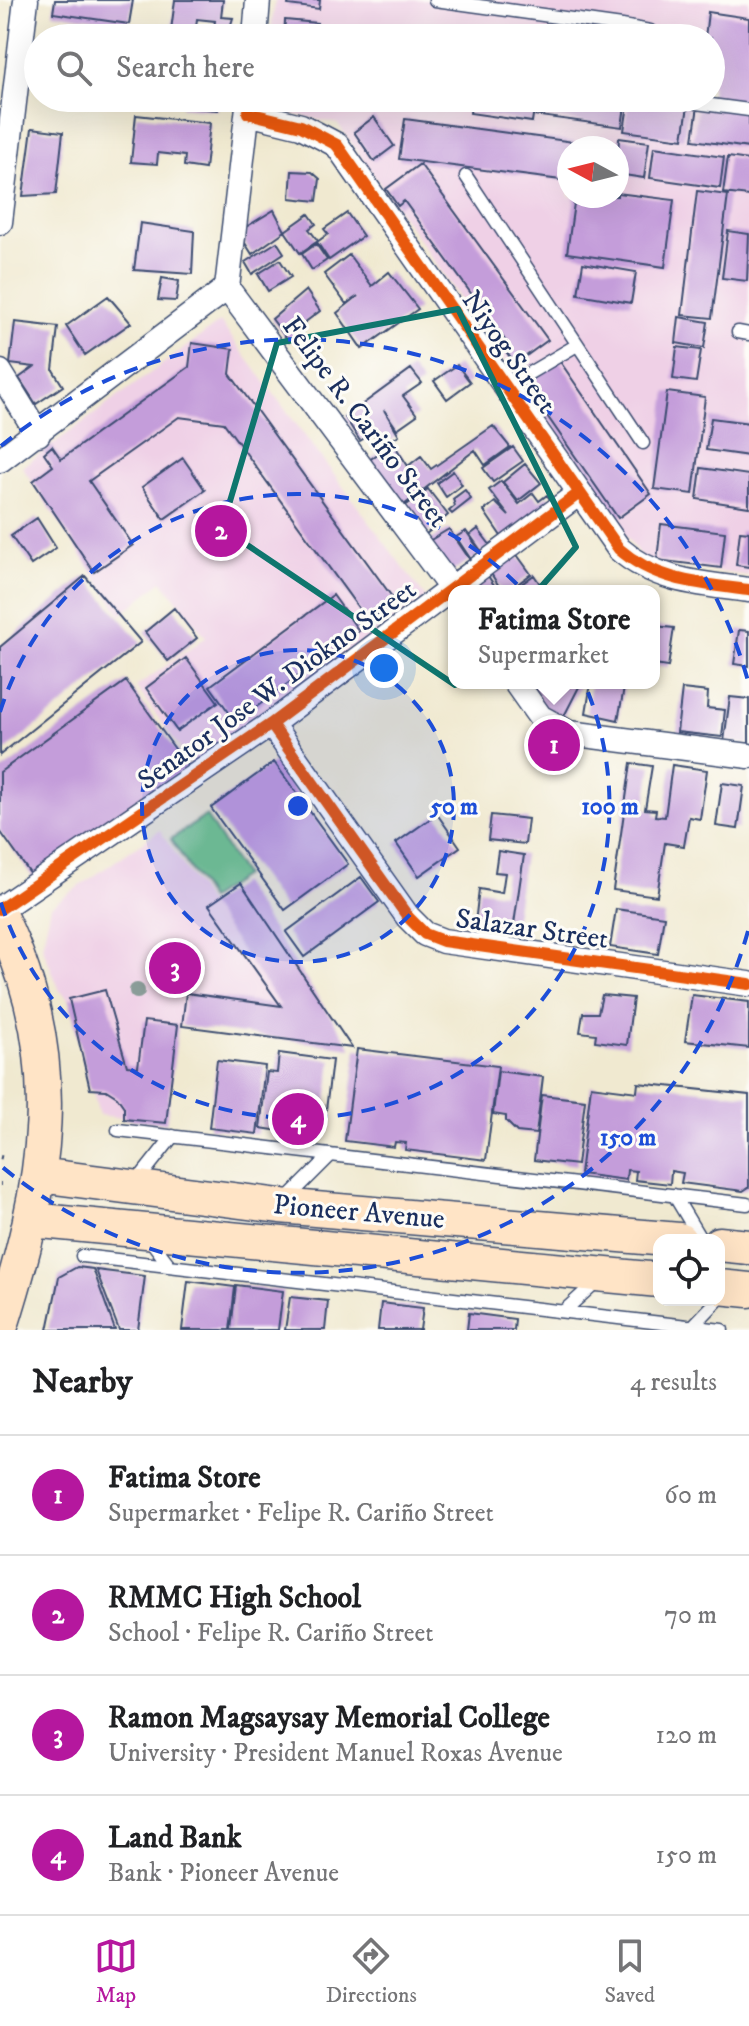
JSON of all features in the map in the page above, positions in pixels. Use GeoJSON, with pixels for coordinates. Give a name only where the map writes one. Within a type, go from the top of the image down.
{"type":"FeatureCollection","features":[{"type":"Feature","properties":{"kind":"main road"},"geometry":{"type":"LineString","coordinates":[[0,917],[29,988],[44,1052],[44,1143],[39,1175],[31,1220],[0,1329]]}},
{"type":"Feature","properties":{"kind":"main road","name":"Pioneer Avenue"},"geometry":{"type":"LineString","coordinates":[[39,1175],[280,1206],[653,1238]]}},
{"type":"Feature","properties":{"kind":"main road","name":"Pioneer Avenue"},"geometry":{"type":"LineString","coordinates":[[31,1220],[653,1279]]}},
{"type":"Feature","properties":{"kind":"main road"},"geometry":{"type":"LineString","coordinates":[[725,1245],[749,1247]]}},
{"type":"Feature","properties":{"kind":"street"},"geometry":{"type":"LineString","coordinates":[[0,215],[26,0]]}},
{"type":"Feature","properties":{"kind":"street"},"geometry":{"type":"LineString","coordinates":[[256,24],[258,0]]}},
{"type":"Feature","properties":{"kind":"street"},"geometry":{"type":"LineString","coordinates":[[0,460],[227,288],[247,112]]}},
{"type":"Feature","properties":{"kind":"street","name":"Niyog Street"},"geometry":{"type":"LineString","coordinates":[[266,112],[337,145],[619,549],[635,563],[689,582],[749,590]]}},
{"type":"Feature","properties":{"kind":"street","name":"Felipe R. Cariño Street"},"geometry":{"type":"LineString","coordinates":[[227,288],[448,585]]}},
{"type":"Feature","properties":{"kind":"street"},"geometry":{"type":"LineString","coordinates":[[0,372],[38,434]]}},
{"type":"Feature","properties":{"kind":"street","name":"Senator Jose W. Diokno Street"},"geometry":{"type":"LineString","coordinates":[[459,585],[578,494]]}},
{"type":"Feature","properties":{"kind":"street","name":"Senator Jose W. Diokno Street"},"geometry":{"type":"LineString","coordinates":[[0,909],[271,724],[448,593]]}},
{"type":"Feature","properties":{"kind":"street"},"geometry":{"type":"LineString","coordinates":[[520,689],[540,717],[569,733],[749,756]]}},
{"type":"Feature","properties":{"kind":"street","name":"Salazar Street"},"geometry":{"type":"LineString","coordinates":[[271,724],[408,917],[425,934],[443,941],[749,984]]}},
{"type":"Feature","properties":{"kind":"lane"},"geometry":{"type":"LineString","coordinates":[[435,0],[608,24]]}},
{"type":"Feature","properties":{"kind":"lane"},"geometry":{"type":"LineString","coordinates":[[725,107],[749,110]]}},
{"type":"Feature","properties":{"kind":"lane"},"geometry":{"type":"LineString","coordinates":[[466,176],[643,443]]}},
{"type":"Feature","properties":{"kind":"lane"},"geometry":{"type":"LineString","coordinates":[[504,388],[577,345]]}},
{"type":"Feature","properties":{"kind":"lane"},"geometry":{"type":"LineString","coordinates":[[118,1130],[747,1204]]}},
{"type":"Feature","properties":{"kind":"lane"},"geometry":{"type":"LineString","coordinates":[[134,1185],[173,1136]]}},
{"type":"Feature","properties":{"kind":"lane"},"geometry":{"type":"LineString","coordinates":[[280,1206],[331,1155]]}},
{"type":"Feature","properties":{"kind":"lane"},"geometry":{"type":"LineString","coordinates":[[674,1195],[697,1234]]}},
{"type":"Feature","properties":{"kind":"lane"},"geometry":{"type":"LineString","coordinates":[[145,1232],[170,1266]]}},
{"type":"Feature","properties":{"kind":"lane"},"geometry":{"type":"LineString","coordinates":[[82,1256],[722,1330]]}},
{"type":"Feature","properties":{"kind":"lane"},"geometry":{"type":"LineString","coordinates":[[564,1311],[605,1274]]}},
{"type":"Feature","properties":{"kind":"lane"},"geometry":{"type":"LineString","coordinates":[[693,1326],[727,1293]]}},
{"type":"Feature","properties":{"kind":"highlighted area"},"geometry":{"type":"Polygon","coordinates":[[[458,309],[576,547],[455,685],[222,528],[277,343],[458,309]]]}},
{"type":"Feature","properties":{"kind":"shaded area"},"geometry":{"type":"Polygon","coordinates":[[[275,0],[749,0],[749,576],[644,561],[338,124],[282,112],[725,112],[725,24],[272,24],[275,0]]]}},
{"type":"Feature","properties":{"kind":"shaded area"},"geometry":{"type":"Polygon","coordinates":[[[220,322],[426,598],[193,766],[136,687],[206,637],[162,581],[121,615],[22,467],[220,322]]]}},
{"type":"Feature","properties":{"kind":"shaded area"},"geometry":{"type":"Polygon","coordinates":[[[160,830],[209,905],[241,883],[352,1048],[178,1025],[166,1123],[99,1115],[69,999],[60,991],[42,946],[51,906],[160,830]]]}},
{"type":"Feature","properties":{"kind":"green space"},"geometry":{"type":"Polygon","coordinates":[[[206,816],[244,876],[209,899],[171,839],[206,816]]]}},
{"type":"Feature","properties":{"kind":"building"},"geometry":{"type":"Polygon","coordinates":[[[55,0],[133,0],[129,24],[53,13],[55,0]]]}},
{"type":"Feature","properties":{"kind":"building"},"geometry":{"type":"Polygon","coordinates":[[[175,0],[223,0],[221,17],[233,18],[231,24],[197,19],[196,24],[172,24],[175,0]]]}},
{"type":"Feature","properties":{"kind":"building"},"geometry":{"type":"Polygon","coordinates":[[[289,0],[320,0],[319,9],[288,5],[289,0]]]}},
{"type":"Feature","properties":{"kind":"building"},"geometry":{"type":"Polygon","coordinates":[[[708,12],[749,18],[749,106],[725,103],[725,24],[707,24],[708,12]]]}},
{"type":"Feature","properties":{"kind":"building"},"geometry":{"type":"Polygon","coordinates":[[[285,20],[317,23],[317,24],[285,24],[285,20]]]}},
{"type":"Feature","properties":{"kind":"building"},"geometry":{"type":"Polygon","coordinates":[[[725,110],[749,113],[749,148],[693,140],[697,112],[725,110]]]}},
{"type":"Feature","properties":{"kind":"building"},"geometry":{"type":"Polygon","coordinates":[[[624,112],[622,127],[533,115],[532,122],[470,113],[624,112]]]}},
{"type":"Feature","properties":{"kind":"building"},"geometry":{"type":"Polygon","coordinates":[[[627,112],[687,112],[683,139],[624,131],[627,112]]]}},
{"type":"Feature","properties":{"kind":"building"},"geometry":{"type":"Polygon","coordinates":[[[136,115],[210,123],[205,169],[184,166],[185,156],[158,153],[157,164],[131,162],[136,115]]]}},
{"type":"Feature","properties":{"kind":"building"},"geometry":{"type":"Polygon","coordinates":[[[374,117],[394,146],[374,161],[354,132],[374,117]]]}},
{"type":"Feature","properties":{"kind":"building"},"geometry":{"type":"Polygon","coordinates":[[[405,119],[557,140],[557,179],[399,159],[405,119]]]}},
{"type":"Feature","properties":{"kind":"building"},"geometry":{"type":"Polygon","coordinates":[[[32,128],[63,132],[56,194],[23,196],[32,128]]]}},
{"type":"Feature","properties":{"kind":"building"},"geometry":{"type":"Polygon","coordinates":[[[629,139],[649,142],[644,178],[629,176],[629,139]]]}},
{"type":"Feature","properties":{"kind":"building"},"geometry":{"type":"Polygon","coordinates":[[[654,147],[724,157],[720,188],[650,178],[654,147]]]}},
{"type":"Feature","properties":{"kind":"building"},"geometry":{"type":"Polygon","coordinates":[[[728,157],[749,160],[749,196],[723,193],[728,157]]]}},
{"type":"Feature","properties":{"kind":"building"},"geometry":{"type":"Polygon","coordinates":[[[420,164],[548,340],[515,364],[502,346],[507,343],[404,201],[398,206],[386,189],[420,164]]]}},
{"type":"Feature","properties":{"kind":"building"},"geometry":{"type":"Polygon","coordinates":[[[292,171],[312,172],[320,179],[317,201],[290,198],[292,171]]]}},
{"type":"Feature","properties":{"kind":"building"},"geometry":{"type":"Polygon","coordinates":[[[697,191],[728,195],[712,318],[682,315],[697,191]]]}},
{"type":"Feature","properties":{"kind":"building"},"geometry":{"type":"Polygon","coordinates":[[[629,194],[674,200],[665,267],[567,253],[573,208],[629,208],[629,194]]]}},
{"type":"Feature","properties":{"kind":"building"},"geometry":{"type":"Polygon","coordinates":[[[274,210],[285,231],[252,254],[245,243],[246,227],[274,210]]]}},
{"type":"Feature","properties":{"kind":"building"},"geometry":{"type":"Polygon","coordinates":[[[347,213],[363,236],[329,260],[317,242],[328,234],[324,229],[347,213]]]}},
{"type":"Feature","properties":{"kind":"building"},"geometry":{"type":"Polygon","coordinates":[[[309,214],[316,224],[309,229],[318,241],[300,253],[285,231],[309,214]]]}},
{"type":"Feature","properties":{"kind":"building"},"geometry":{"type":"Polygon","coordinates":[[[140,223],[194,231],[192,274],[134,270],[140,223]]]}},
{"type":"Feature","properties":{"kind":"building"},"geometry":{"type":"Polygon","coordinates":[[[728,231],[749,234],[747,281],[722,278],[728,231]]]}},
{"type":"Feature","properties":{"kind":"building"},"geometry":{"type":"Polygon","coordinates":[[[277,242],[284,253],[252,274],[245,262],[277,242]]]}},
{"type":"Feature","properties":{"kind":"building"},"geometry":{"type":"Polygon","coordinates":[[[316,244],[327,260],[312,270],[302,254],[316,244]]]}},
{"type":"Feature","properties":{"kind":"building"},"geometry":{"type":"Polygon","coordinates":[[[349,255],[372,286],[389,272],[418,309],[362,349],[337,313],[358,296],[346,304],[324,274],[349,255]]]}},
{"type":"Feature","properties":{"kind":"building"},"geometry":{"type":"Polygon","coordinates":[[[280,260],[291,277],[268,291],[258,274],[280,260]]]}},
{"type":"Feature","properties":{"kind":"building"},"geometry":{"type":"Polygon","coordinates":[[[583,263],[636,272],[631,303],[578,294],[583,263]]]}},
{"type":"Feature","properties":{"kind":"building"},"geometry":{"type":"Polygon","coordinates":[[[162,278],[179,281],[176,301],[158,300],[162,278]]]}},
{"type":"Feature","properties":{"kind":"building"},"geometry":{"type":"Polygon","coordinates":[[[306,290],[320,311],[300,326],[303,331],[289,342],[272,319],[306,290]]]}},
{"type":"Feature","properties":{"kind":"building"},"geometry":{"type":"Polygon","coordinates":[[[108,296],[131,323],[85,355],[66,326],[108,296]]]}},
{"type":"Feature","properties":{"kind":"building"},"geometry":{"type":"Polygon","coordinates":[[[679,317],[708,322],[704,348],[676,343],[679,317]]]}},
{"type":"Feature","properties":{"kind":"building"},"geometry":{"type":"Polygon","coordinates":[[[15,322],[58,327],[53,370],[63,386],[36,404],[19,378],[34,367],[10,364],[15,322]]]}},
{"type":"Feature","properties":{"kind":"building"},"geometry":{"type":"Polygon","coordinates":[[[192,343],[233,349],[230,374],[395,601],[368,621],[224,423],[179,417],[89,481],[133,545],[94,572],[33,481],[53,466],[44,453],[52,446],[61,459],[189,367],[192,343]]]}},
{"type":"Feature","properties":{"kind":"building"},"geometry":{"type":"Polygon","coordinates":[[[677,347],[701,350],[696,382],[673,379],[677,347]]]}},
{"type":"Feature","properties":{"kind":"building"},"geometry":{"type":"Polygon","coordinates":[[[559,360],[651,494],[618,518],[525,384],[559,360]]]}},
{"type":"Feature","properties":{"kind":"building"},"geometry":{"type":"Polygon","coordinates":[[[457,365],[470,382],[447,399],[434,381],[457,365]]]}},
{"type":"Feature","properties":{"kind":"building"},"geometry":{"type":"Polygon","coordinates":[[[411,369],[422,383],[403,396],[417,415],[397,429],[384,410],[399,435],[382,446],[373,433],[360,441],[345,417],[411,369]]]}},
{"type":"Feature","properties":{"kind":"building"},"geometry":{"type":"Polygon","coordinates":[[[667,392],[705,397],[693,494],[654,489],[667,392]]]}},
{"type":"Feature","properties":{"kind":"building"},"geometry":{"type":"Polygon","coordinates":[[[711,418],[749,423],[749,456],[706,450],[711,418]]]}},
{"type":"Feature","properties":{"kind":"building"},"geometry":{"type":"Polygon","coordinates":[[[493,426],[510,447],[485,465],[475,450],[400,508],[368,461],[393,443],[408,466],[421,456],[431,469],[493,426]]]}},
{"type":"Feature","properties":{"kind":"building"},"geometry":{"type":"Polygon","coordinates":[[[513,447],[523,461],[493,482],[483,468],[513,447]]]}},
{"type":"Feature","properties":{"kind":"building"},"geometry":{"type":"Polygon","coordinates":[[[183,458],[205,490],[164,519],[142,487],[183,458]]]}},
{"type":"Feature","properties":{"kind":"building"},"geometry":{"type":"Polygon","coordinates":[[[525,464],[541,483],[518,501],[503,482],[525,464]]]}},
{"type":"Feature","properties":{"kind":"building"},"geometry":{"type":"Polygon","coordinates":[[[701,468],[749,475],[749,507],[697,499],[701,468]]]}},
{"type":"Feature","properties":{"kind":"building"},"geometry":{"type":"Polygon","coordinates":[[[453,471],[462,485],[446,497],[437,483],[453,471]]]}},
{"type":"Feature","properties":{"kind":"building"},"geometry":{"type":"Polygon","coordinates":[[[501,481],[519,504],[533,493],[539,501],[547,495],[551,501],[503,539],[484,511],[495,502],[509,516],[489,490],[501,481]]]}},
{"type":"Feature","properties":{"kind":"building"},"geometry":{"type":"Polygon","coordinates":[[[428,489],[448,515],[425,535],[404,507],[428,489]]]}},
{"type":"Feature","properties":{"kind":"building"},"geometry":{"type":"Polygon","coordinates":[[[465,490],[471,499],[452,514],[449,511],[455,506],[453,499],[465,490]]]}},
{"type":"Feature","properties":{"kind":"building"},"geometry":{"type":"Polygon","coordinates":[[[37,518],[56,548],[31,565],[11,536],[37,518]]]}},
{"type":"Feature","properties":{"kind":"building"},"geometry":{"type":"Polygon","coordinates":[[[661,524],[725,532],[721,568],[657,560],[661,524]]]}},
{"type":"Feature","properties":{"kind":"building"},"geometry":{"type":"Polygon","coordinates":[[[449,529],[470,560],[449,574],[429,541],[449,529]]]}},
{"type":"Feature","properties":{"kind":"building"},"geometry":{"type":"Polygon","coordinates":[[[478,529],[491,546],[482,552],[470,535],[478,529]]]}},
{"type":"Feature","properties":{"kind":"building"},"geometry":{"type":"Polygon","coordinates":[[[466,531],[482,554],[472,561],[456,537],[466,531]]]}},
{"type":"Feature","properties":{"kind":"building"},"geometry":{"type":"Polygon","coordinates":[[[740,531],[749,532],[749,567],[736,565],[740,531]]]}},
{"type":"Feature","properties":{"kind":"building"},"geometry":{"type":"Polygon","coordinates":[[[515,552],[531,574],[516,585],[498,585],[490,572],[515,552]]]}},
{"type":"Feature","properties":{"kind":"building"},"geometry":{"type":"Polygon","coordinates":[[[486,573],[494,585],[471,585],[486,573]]]}},
{"type":"Feature","properties":{"kind":"building"},"geometry":{"type":"Polygon","coordinates":[[[534,575],[541,585],[520,585],[534,575]]]}},
{"type":"Feature","properties":{"kind":"building"},"geometry":{"type":"Polygon","coordinates":[[[85,576],[141,642],[0,755],[0,647],[85,576]]]}},
{"type":"Feature","properties":{"kind":"building"},"geometry":{"type":"Polygon","coordinates":[[[333,595],[359,631],[236,722],[210,686],[333,595]]]}},
{"type":"Feature","properties":{"kind":"building"},"geometry":{"type":"Polygon","coordinates":[[[174,608],[197,638],[168,661],[145,632],[174,608]]]}},
{"type":"Feature","properties":{"kind":"building"},"geometry":{"type":"Polygon","coordinates":[[[660,627],[674,628],[668,667],[660,666],[660,627]]]}},
{"type":"Feature","properties":{"kind":"building"},"geometry":{"type":"Polygon","coordinates":[[[739,630],[749,631],[749,666],[734,664],[739,630]]]}},
{"type":"Feature","properties":{"kind":"building"},"geometry":{"type":"Polygon","coordinates":[[[186,658],[218,702],[177,731],[146,688],[186,658]]]}},
{"type":"Feature","properties":{"kind":"building"},"geometry":{"type":"Polygon","coordinates":[[[126,681],[188,767],[34,879],[0,831],[0,772],[126,681]]]}},
{"type":"Feature","properties":{"kind":"building"},"geometry":{"type":"Polygon","coordinates":[[[529,689],[578,689],[561,722],[547,716],[529,689]]]}},
{"type":"Feature","properties":{"kind":"building"},"geometry":{"type":"Polygon","coordinates":[[[590,689],[624,689],[618,720],[586,713],[590,689]]]}},
{"type":"Feature","properties":{"kind":"building"},"geometry":{"type":"Polygon","coordinates":[[[682,689],[708,692],[707,708],[725,710],[722,737],[677,732],[682,689]]]}},
{"type":"Feature","properties":{"kind":"building"},"geometry":{"type":"Polygon","coordinates":[[[730,697],[749,699],[749,744],[724,741],[730,697]]]}},
{"type":"Feature","properties":{"kind":"building"},"geometry":{"type":"Polygon","coordinates":[[[274,762],[348,864],[285,910],[211,808],[274,762]]]}},
{"type":"Feature","properties":{"kind":"building"},"geometry":{"type":"Polygon","coordinates":[[[631,763],[652,766],[645,809],[656,810],[655,816],[665,817],[672,765],[707,770],[700,819],[689,817],[684,846],[665,843],[657,896],[613,890],[631,763]]]}},
{"type":"Feature","properties":{"kind":"building"},"geometry":{"type":"Polygon","coordinates":[[[722,783],[744,786],[738,829],[716,826],[722,783]]]}},
{"type":"Feature","properties":{"kind":"building"},"geometry":{"type":"Polygon","coordinates":[[[437,814],[460,847],[419,876],[396,843],[437,814]]]}},
{"type":"Feature","properties":{"kind":"building"},"geometry":{"type":"Polygon","coordinates":[[[491,815],[528,819],[525,844],[488,840],[491,815]]]}},
{"type":"Feature","properties":{"kind":"building"},"geometry":{"type":"Polygon","coordinates":[[[498,851],[524,855],[512,938],[474,932],[479,889],[502,893],[505,873],[495,872],[498,851]]]}},
{"type":"Feature","properties":{"kind":"building"},"geometry":{"type":"Polygon","coordinates":[[[361,877],[379,902],[304,957],[286,932],[361,877]]]}},
{"type":"Feature","properties":{"kind":"building"},"geometry":{"type":"Polygon","coordinates":[[[241,883],[352,1048],[182,1026],[186,993],[281,1006],[209,905],[241,883]]]}},
{"type":"Feature","properties":{"kind":"building"},"geometry":{"type":"Polygon","coordinates":[[[616,909],[664,916],[658,954],[610,947],[616,909]]]}},
{"type":"Feature","properties":{"kind":"building"},"geometry":{"type":"Polygon","coordinates":[[[105,990],[127,1066],[138,1067],[144,1021],[178,1025],[166,1123],[124,1119],[124,1107],[117,1097],[106,1090],[90,1089],[69,999],[105,990]]]}},
{"type":"Feature","properties":{"kind":"building"},"geometry":{"type":"Polygon","coordinates":[[[602,995],[633,998],[627,1045],[595,1041],[596,1034],[580,1032],[583,1013],[598,1013],[602,995]]]}},
{"type":"Feature","properties":{"kind":"building"},"geometry":{"type":"Polygon","coordinates":[[[692,995],[749,1002],[749,1048],[685,1041],[692,995]]]}},
{"type":"Feature","properties":{"kind":"building"},"geometry":{"type":"Polygon","coordinates":[[[357,1049],[498,1066],[486,1160],[405,1150],[406,1143],[395,1142],[394,1147],[345,1141],[357,1049]]]}},
{"type":"Feature","properties":{"kind":"building"},"geometry":{"type":"Polygon","coordinates":[[[279,1053],[332,1060],[324,1127],[288,1123],[287,1132],[260,1128],[267,1072],[277,1073],[279,1053]]]}},
{"type":"Feature","properties":{"kind":"building"},"geometry":{"type":"Polygon","coordinates":[[[217,1060],[265,1066],[257,1134],[209,1128],[217,1060]]]}},
{"type":"Feature","properties":{"kind":"building"},"geometry":{"type":"Polygon","coordinates":[[[498,1071],[543,1077],[536,1134],[517,1132],[506,1121],[506,1116],[493,1114],[498,1071]]]}},
{"type":"Feature","properties":{"kind":"building"},"geometry":{"type":"Polygon","coordinates":[[[638,1083],[749,1095],[749,1187],[743,1191],[681,1183],[683,1173],[671,1171],[670,1184],[635,1180],[636,1171],[627,1170],[626,1180],[580,1174],[591,1086],[637,1092],[638,1083]]]}},
{"type":"Feature","properties":{"kind":"building"},"geometry":{"type":"Polygon","coordinates":[[[542,1095],[585,1100],[577,1165],[534,1160],[542,1095]]]}},
{"type":"Feature","properties":{"kind":"building"},"geometry":{"type":"Polygon","coordinates":[[[77,1267],[93,1269],[115,1330],[48,1330],[59,1277],[77,1267]]]}},
{"type":"Feature","properties":{"kind":"building"},"geometry":{"type":"Polygon","coordinates":[[[96,1270],[145,1276],[138,1330],[119,1330],[96,1270]]]}},
{"type":"Feature","properties":{"kind":"building"},"geometry":{"type":"Polygon","coordinates":[[[188,1281],[235,1287],[230,1330],[182,1330],[188,1281]]]}},
{"type":"Feature","properties":{"kind":"building"},"geometry":{"type":"Polygon","coordinates":[[[236,1285],[283,1291],[278,1330],[231,1330],[236,1285]]]}},
{"type":"Feature","properties":{"kind":"building"},"geometry":{"type":"Polygon","coordinates":[[[290,1297],[328,1301],[325,1330],[285,1330],[290,1297]]]}},
{"type":"Feature","properties":{"kind":"building"},"geometry":{"type":"Polygon","coordinates":[[[381,1303],[423,1308],[420,1330],[378,1330],[381,1303]]]}},
{"type":"Feature","properties":{"kind":"building"},"geometry":{"type":"Polygon","coordinates":[[[469,1313],[515,1319],[514,1330],[467,1330],[469,1313]]]}},
{"type":"Feature","properties":{"kind":"cycle path"},"geometry":{"type":"LineString","coordinates":[[248,113],[301,126],[337,145],[619,549],[633,560],[664,574],[697,583],[749,590]]}},
{"type":"Feature","properties":{"kind":"cycle path"},"geometry":{"type":"LineString","coordinates":[[457,585],[578,494]]}},
{"type":"Feature","properties":{"kind":"cycle path"},"geometry":{"type":"LineString","coordinates":[[0,909],[271,724],[448,591]]}},
{"type":"Feature","properties":{"kind":"cycle path"},"geometry":{"type":"LineString","coordinates":[[271,724],[408,917],[425,934],[443,941],[749,984]]}},
{"type":"Feature","properties":{"kind":"place","name":"RMMC High School"},"geometry":{"type":"Point","coordinates":[221,531]}},
{"type":"Feature","properties":{"kind":"place","name":"Fatima Store"},"geometry":{"type":"Point","coordinates":[554,745]}},
{"type":"Feature","properties":{"kind":"place","name":"Ramon Magsaysay Memorial College"},"geometry":{"type":"Point","coordinates":[175,968]}},
{"type":"Feature","properties":{"kind":"place","name":"Land Bank"},"geometry":{"type":"Point","coordinates":[298,1119]}}]}
